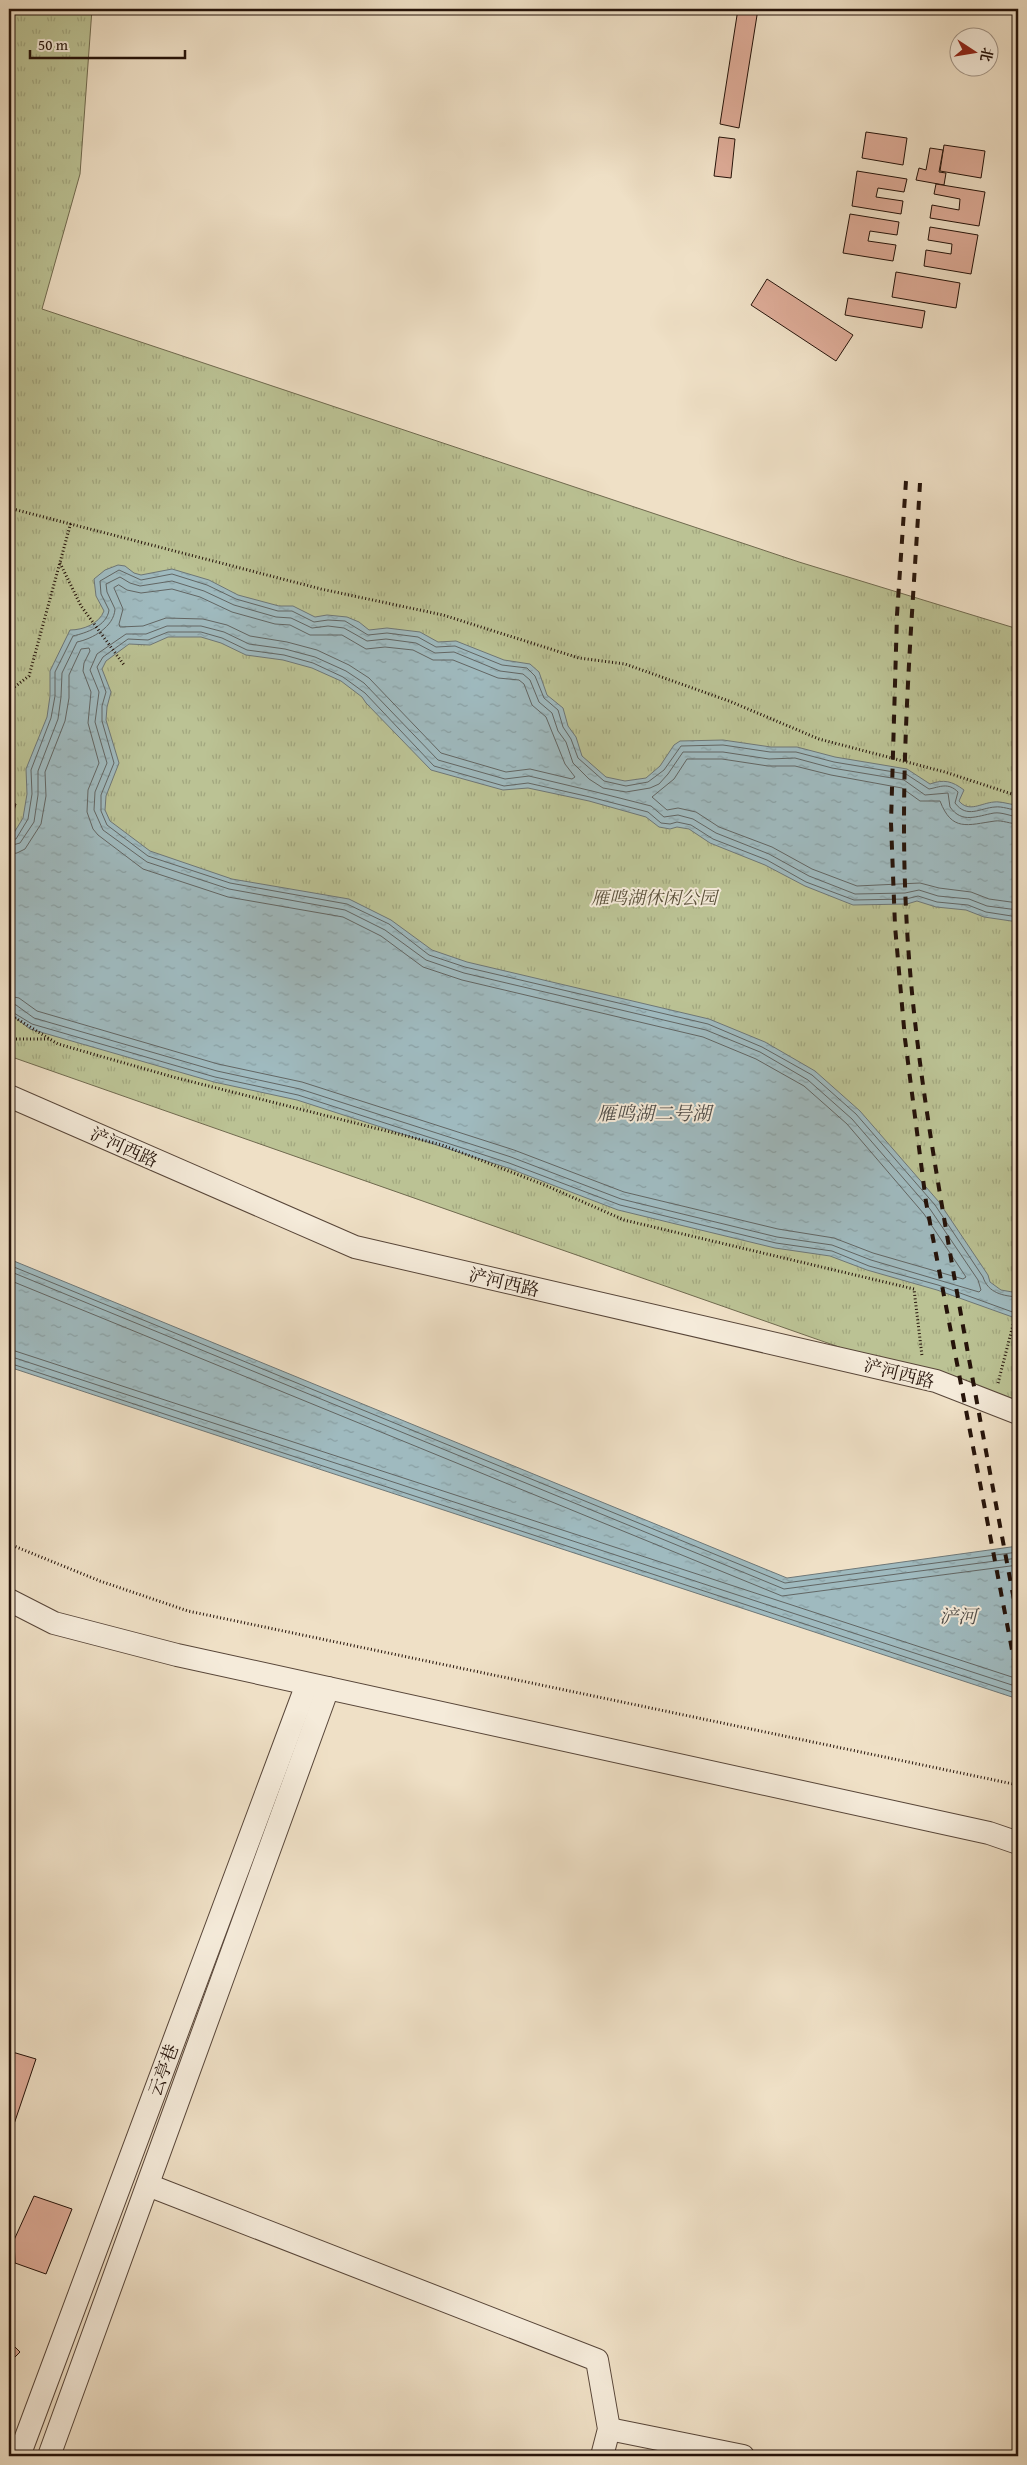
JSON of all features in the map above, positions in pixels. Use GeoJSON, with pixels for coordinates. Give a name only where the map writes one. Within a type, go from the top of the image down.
{"type":"FeatureCollection","features":[{"type":"Feature","properties":{"kind":"street","name":"浐河西路"},"geometry":{"type":"LineString","coordinates":[[9,1096],[355,1247],[925,1379],[1018,1413]]}},
{"type":"Feature","properties":{"kind":"street"},"geometry":{"type":"LineString","coordinates":[[9,1600],[54,1622],[177,1655],[989,1833],[1018,1843]]}},
{"type":"Feature","properties":{"kind":"street"},"geometry":{"type":"LineString","coordinates":[[48,2456],[148,2184],[318,1686]]}},
{"type":"Feature","properties":{"kind":"street","name":"云亭巷"},"geometry":{"type":"LineString","coordinates":[[18,2456],[318,1686]]}},
{"type":"Feature","properties":{"kind":"street"},"geometry":{"type":"LineString","coordinates":[[148,2184],[596,2360],[609,2429],[602,2456]]}},
{"type":"Feature","properties":{"kind":"street"},"geometry":{"type":"LineString","coordinates":[[609,2429],[743,2456]]}},
{"type":"Feature","properties":{"kind":"path"},"geometry":{"type":"LineString","coordinates":[[9,508],[71,522],[321,588],[444,615],[579,658],[625,664],[730,701],[818,738],[945,772],[1018,796]]}},
{"type":"Feature","properties":{"kind":"path"},"geometry":{"type":"LineString","coordinates":[[9,691],[29,676],[71,522]]}},
{"type":"Feature","properties":{"kind":"path"},"geometry":{"type":"LineString","coordinates":[[60,562],[81,606],[124,665]]}},
{"type":"Feature","properties":{"kind":"path"},"geometry":{"type":"LineString","coordinates":[[9,1014],[58,1044],[174,1077],[442,1145],[547,1186],[624,1220],[914,1289],[925,1379]]}},
{"type":"Feature","properties":{"kind":"path"},"geometry":{"type":"LineString","coordinates":[[9,1039],[50,1039]]}},
{"type":"Feature","properties":{"kind":"path"},"geometry":{"type":"LineString","coordinates":[[993,1403],[1013,1325],[1018,1327]]}},
{"type":"Feature","properties":{"kind":"path"},"geometry":{"type":"LineString","coordinates":[[9,1544],[100,1580],[188,1611],[325,1638],[1018,1785]]}},
{"type":"Feature","properties":{"kind":"green space","name":"雁鸣湖休闲公园"},"geometry":{"type":"Polygon","coordinates":[[[9,9],[92,9],[80,174],[42,309],[799,562],[1018,629],[1018,1413],[936,1381],[9,1056],[9,9]]]}},
{"type":"Feature","properties":{"kind":"water","name":"雁鸣湖二号湖"},"geometry":{"type":"Polygon","coordinates":[[[118,565],[125,566],[134,573],[141,575],[172,569],[209,580],[238,595],[279,606],[293,606],[315,617],[327,615],[347,617],[359,622],[369,630],[387,628],[420,632],[438,642],[456,641],[504,660],[530,664],[539,672],[547,695],[563,708],[568,726],[576,737],[582,756],[606,777],[625,781],[646,778],[660,766],[674,745],[680,741],[723,740],[771,747],[797,747],[835,757],[907,769],[930,784],[944,781],[960,787],[964,790],[959,801],[963,805],[971,807],[997,802],[1018,805],[1018,922],[984,917],[966,910],[936,907],[917,901],[907,904],[853,905],[805,886],[765,865],[710,843],[689,829],[659,827],[646,817],[589,801],[528,788],[503,790],[431,770],[362,697],[341,681],[312,668],[283,660],[246,655],[221,643],[201,637],[168,637],[150,645],[129,644],[106,661],[102,669],[111,692],[106,720],[119,763],[106,796],[105,810],[110,821],[150,851],[232,879],[349,899],[391,920],[432,950],[467,962],[709,1019],[765,1042],[815,1071],[860,1111],[939,1202],[988,1275],[990,1282],[1001,1290],[1018,1293],[1018,1319],[937,1290],[867,1270],[830,1256],[775,1248],[618,1210],[508,1168],[297,1100],[214,1082],[30,1029],[9,1013],[9,834],[12,836],[23,818],[27,794],[26,769],[47,717],[50,696],[50,671],[70,630],[90,625],[102,616],[104,611],[96,596],[94,579],[105,570],[118,565]]]}},
{"type":"Feature","properties":{"kind":"water","name":"浐河"},"geometry":{"type":"Polygon","coordinates":[[[9,1259],[787,1578],[1018,1546],[1018,1699],[9,1367],[9,1259]]]}},
{"type":"Feature","properties":{"kind":"building"},"geometry":{"type":"Polygon","coordinates":[[[738,9],[758,9],[739,128],[720,124],[738,9]]]}},
{"type":"Feature","properties":{"kind":"building"},"geometry":{"type":"Polygon","coordinates":[[[866,132],[907,138],[903,165],[862,158],[866,132]]]}},
{"type":"Feature","properties":{"kind":"building"},"geometry":{"type":"Polygon","coordinates":[[[719,137],[735,139],[731,178],[714,176],[719,137]]]}},
{"type":"Feature","properties":{"kind":"building"},"geometry":{"type":"Polygon","coordinates":[[[944,145],[985,151],[981,178],[940,171],[944,145]]]}},
{"type":"Feature","properties":{"kind":"building"},"geometry":{"type":"Polygon","coordinates":[[[930,148],[943,150],[939,172],[946,173],[944,185],[916,180],[919,168],[926,170],[930,148]]]}},
{"type":"Feature","properties":{"kind":"building"},"geometry":{"type":"Polygon","coordinates":[[[857,171],[907,179],[904,192],[878,188],[876,197],[903,201],[901,214],[852,206],[857,171]]]}},
{"type":"Feature","properties":{"kind":"building"},"geometry":{"type":"Polygon","coordinates":[[[936,184],[985,192],[979,226],[930,218],[932,205],[959,210],[960,199],[934,194],[936,184]]]}},
{"type":"Feature","properties":{"kind":"building"},"geometry":{"type":"Polygon","coordinates":[[[850,214],[899,222],[897,235],[870,231],[868,241],[896,245],[893,261],[843,253],[850,214]]]}},
{"type":"Feature","properties":{"kind":"building"},"geometry":{"type":"Polygon","coordinates":[[[930,227],[978,235],[971,274],[924,266],[926,250],[951,254],[952,244],[928,240],[930,227]]]}},
{"type":"Feature","properties":{"kind":"building"},"geometry":{"type":"Polygon","coordinates":[[[896,272],[960,283],[956,308],[892,297],[896,272]]]}},
{"type":"Feature","properties":{"kind":"building"},"geometry":{"type":"Polygon","coordinates":[[[767,279],[853,335],[836,361],[751,305],[767,279]]]}},
{"type":"Feature","properties":{"kind":"building"},"geometry":{"type":"Polygon","coordinates":[[[848,298],[925,311],[922,328],[845,315],[848,298]]]}},
{"type":"Feature","properties":{"kind":"building"},"geometry":{"type":"Polygon","coordinates":[[[9,803],[16,804],[11,820],[9,820],[9,803]]]}},
{"type":"Feature","properties":{"kind":"building"},"geometry":{"type":"Polygon","coordinates":[[[9,2051],[36,2059],[12,2130],[9,2128],[9,2051]]]}},
{"type":"Feature","properties":{"kind":"building"},"geometry":{"type":"Polygon","coordinates":[[[34,2196],[72,2209],[46,2274],[15,2263],[14,2240],[34,2196]]]}},
{"type":"Feature","properties":{"kind":"building"},"geometry":{"type":"Polygon","coordinates":[[[9,2341],[20,2352],[9,2363],[9,2341]]]}},
{"type":"Feature","properties":{"kind":"railway"},"geometry":{"type":"LineString","coordinates":[[906,481],[897,615],[891,823],[895,926],[905,1039],[926,1202],[1018,1681]]}},
{"type":"Feature","properties":{"kind":"railway"},"geometry":{"type":"LineString","coordinates":[[920,483],[905,749],[904,856],[908,951],[916,1034],[941,1200],[973,1384],[1018,1621]]}}]}
